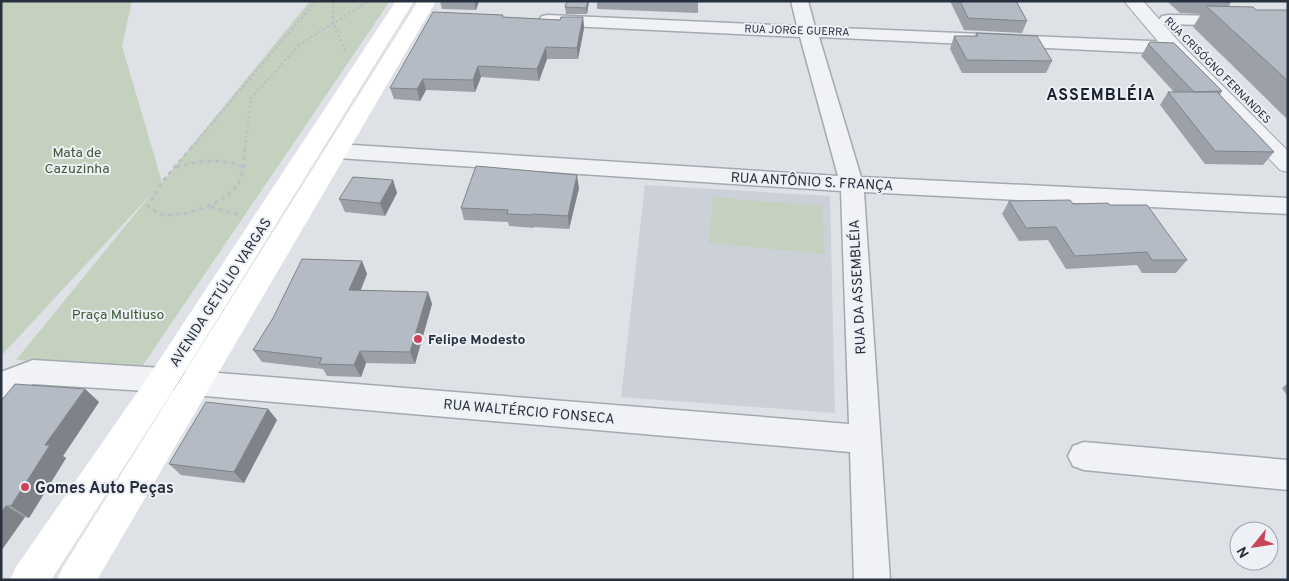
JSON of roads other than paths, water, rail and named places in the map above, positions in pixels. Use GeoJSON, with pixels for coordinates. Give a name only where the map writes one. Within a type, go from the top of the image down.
{"type":"FeatureCollection","features":[{"type":"Feature","properties":{"kind":"main road","name":"AVENIDA GETÚLIO VARGAS"},"geometry":{"type":"LineString","coordinates":[[29,580],[163,380],[364,67],[423,8]]}},
{"type":"Feature","properties":{"kind":"main road","name":"AVENIDA GETÚLIO VARGAS"},"geometry":{"type":"LineString","coordinates":[[76,580],[423,8]]}},
{"type":"Feature","properties":{"kind":"street","name":"RUA DA ASSEMBLÉIA"},"geometry":{"type":"LineString","coordinates":[[799,1],[809,30],[852,184],[872,580]]}},
{"type":"Feature","properties":{"kind":"street","name":"RUA CRISÓGNO FERNANDES"},"geometry":{"type":"LineString","coordinates":[[1133,1],[1174,48],[1288,165]]}},
{"type":"Feature","properties":{"kind":"street","name":"RUA CRISÓGNO FERNANDES"},"geometry":{"type":"LineString","coordinates":[[1148,1],[1288,140]]}},
{"type":"Feature","properties":{"kind":"street","name":"RUA JORGE GUERRA"},"geometry":{"type":"LineString","coordinates":[[529,19],[809,30],[1174,48]]}},
{"type":"Feature","properties":{"kind":"street"},"geometry":{"type":"LineString","coordinates":[[1168,20],[1288,22]]}},
{"type":"Feature","properties":{"kind":"street","name":"RUA ANTÔNIO S. FRANÇA"},"geometry":{"type":"LineString","coordinates":[[337,151],[852,184],[1288,206]]}},
{"type":"Feature","properties":{"kind":"street"},"geometry":{"type":"LineString","coordinates":[[1,388],[19,376],[33,372],[163,380]]}},
{"type":"Feature","properties":{"kind":"street","name":"RUA WALTÉRCIO FONSECA"},"geometry":{"type":"LineString","coordinates":[[194,383],[864,439]]}},
{"type":"Feature","properties":{"kind":"street"},"geometry":{"type":"LineString","coordinates":[[1084,456],[1288,475]]}},
{"type":"Feature","properties":{"kind":"place","name":"Felipe Modesto"},"geometry":{"type":"Point","coordinates":[418,339]}},
{"type":"Feature","properties":{"kind":"place","name":"Gomes Auto Peças"},"geometry":{"type":"Point","coordinates":[25,487]}},
{"type":"Feature","properties":{"kind":"district","name":"ASSEMBLÉIA"},"geometry":{"type":"Point","coordinates":[1101,94]}},
{"type":"Feature","properties":{"kind":"park label","name":"Mata de Cazuzinha"},"geometry":{"type":"Point","coordinates":[77,160]}},
{"type":"Feature","properties":{"kind":"park label","name":"Praça Multiuso"},"geometry":{"type":"Point","coordinates":[118,314]}}]}
